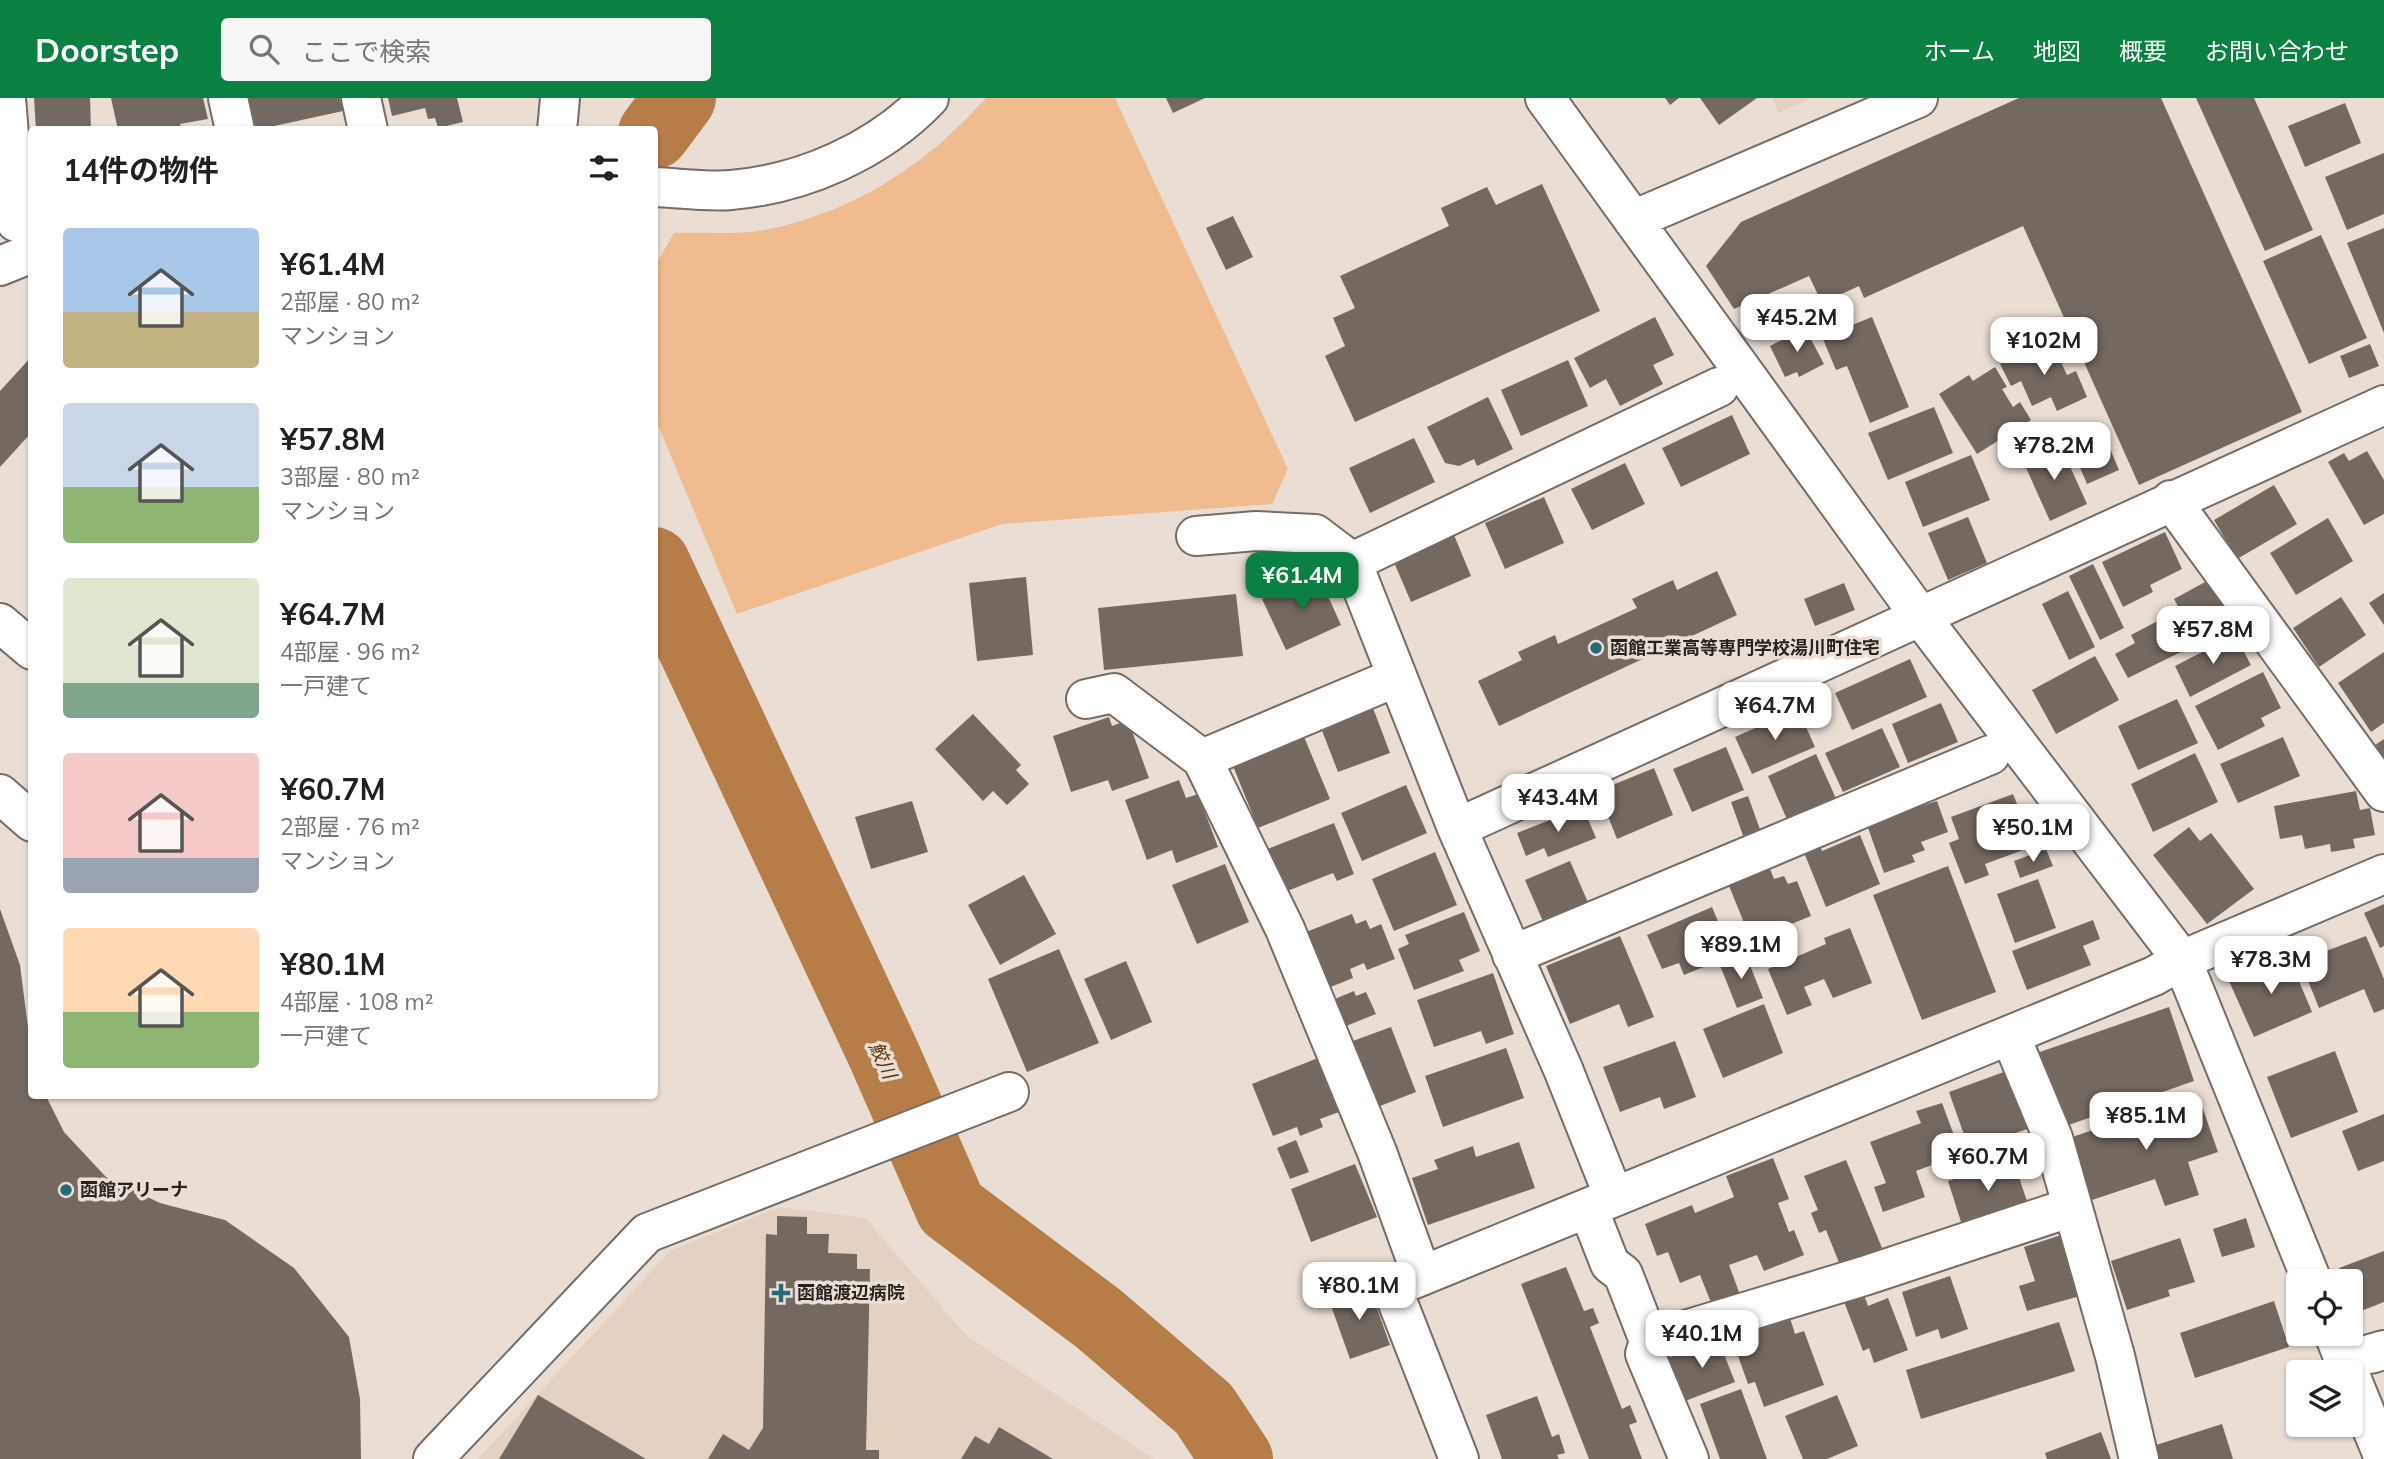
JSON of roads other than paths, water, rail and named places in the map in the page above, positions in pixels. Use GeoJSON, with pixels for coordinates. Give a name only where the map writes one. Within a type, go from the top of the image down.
{"type":"FeatureCollection","features":[{"type":"Feature","properties":{"kind":"street"},"geometry":{"type":"LineString","coordinates":[[0,266],[24,237],[6,98]]}},
{"type":"Feature","properties":{"kind":"street"},"geometry":{"type":"LineString","coordinates":[[228,98],[234,126]]}},
{"type":"Feature","properties":{"kind":"street"},"geometry":{"type":"LineString","coordinates":[[361,98],[367,126]]}},
{"type":"Feature","properties":{"kind":"street"},"geometry":{"type":"LineString","coordinates":[[557,126],[560,98]]}},
{"type":"Feature","properties":{"kind":"street"},"geometry":{"type":"LineString","coordinates":[[668,187],[730,190],[804,175],[876,142],[908,120],[929,98]]}},
{"type":"Feature","properties":{"kind":"street"},"geometry":{"type":"LineString","coordinates":[[1545,98],[1920,616],[2182,960],[2307,1269]]}},
{"type":"Feature","properties":{"kind":"street"},"geometry":{"type":"LineString","coordinates":[[1633,220],[1918,98]]}},
{"type":"Feature","properties":{"kind":"street"},"geometry":{"type":"LineString","coordinates":[[1352,562],[1719,387]]}},
{"type":"Feature","properties":{"kind":"street"},"geometry":{"type":"LineString","coordinates":[[1457,828],[2384,405]]}},
{"type":"Feature","properties":{"kind":"street"},"geometry":{"type":"LineString","coordinates":[[2171,500],[2384,792]]}},
{"type":"Feature","properties":{"kind":"street"},"geometry":{"type":"LineString","coordinates":[[1196,536],[1256,531],[1315,534],[1352,562],[1457,828],[1512,955],[1601,1202],[1610,1264],[1623,1274],[1649,1340],[1646,1354],[1689,1459]]}},
{"type":"Feature","properties":{"kind":"street"},"geometry":{"type":"LineString","coordinates":[[0,623],[28,647]]}},
{"type":"Feature","properties":{"kind":"street"},"geometry":{"type":"LineString","coordinates":[[1202,759],[1397,677]]}},
{"type":"Feature","properties":{"kind":"street"},"geometry":{"type":"LineString","coordinates":[[1086,699],[1114,692],[1202,759],[1290,941],[1377,1152],[1422,1276]]}},
{"type":"Feature","properties":{"kind":"street"},"geometry":{"type":"LineString","coordinates":[[1512,955],[1990,755]]}},
{"type":"Feature","properties":{"kind":"street"},"geometry":{"type":"LineString","coordinates":[[0,794],[28,818]]}},
{"type":"Feature","properties":{"kind":"street"},"geometry":{"type":"LineString","coordinates":[[1459,1459],[1392,1288],[2154,976],[2182,960],[2384,874]]}},
{"type":"Feature","properties":{"kind":"street"},"geometry":{"type":"LineString","coordinates":[[2010,1035],[2053,1138],[2115,1356],[2138,1459]]}},
{"type":"Feature","properties":{"kind":"street"},"geometry":{"type":"LineString","coordinates":[[433,1459],[647,1233],[951,1117],[1009,1092]]}},
{"type":"Feature","properties":{"kind":"street"},"geometry":{"type":"LineString","coordinates":[[1649,1340],[1864,1276],[2072,1207]]}},
{"type":"Feature","properties":{"kind":"street"},"geometry":{"type":"LineString","coordinates":[[2345,1346],[2360,1360]]}},
{"type":"Feature","properties":{"kind":"street"},"geometry":{"type":"LineString","coordinates":[[2363,1363],[2384,1458]]}},
{"type":"Feature","properties":{"kind":"waterway","name":"鮫川"},"geometry":{"type":"LineString","coordinates":[[658,128],[680,98]]}},
{"type":"Feature","properties":{"kind":"waterway","name":"鮫川"},"geometry":{"type":"LineString","coordinates":[[658,572],[884,1055],[951,1208],[1099,1319],[1204,1409],[1237,1459]]}},
{"type":"Feature","properties":{"kind":"place","name":"函館工業高等専門学校湯川町住宅"},"geometry":{"type":"Point","coordinates":[1596,648]}},
{"type":"Feature","properties":{"kind":"place","name":"函館アリーナ"},"geometry":{"type":"Point","coordinates":[66,1190]}},
{"type":"Feature","properties":{"kind":"place","name":"函館渡辺病院"},"geometry":{"type":"Point","coordinates":[781,1293]}}]}
